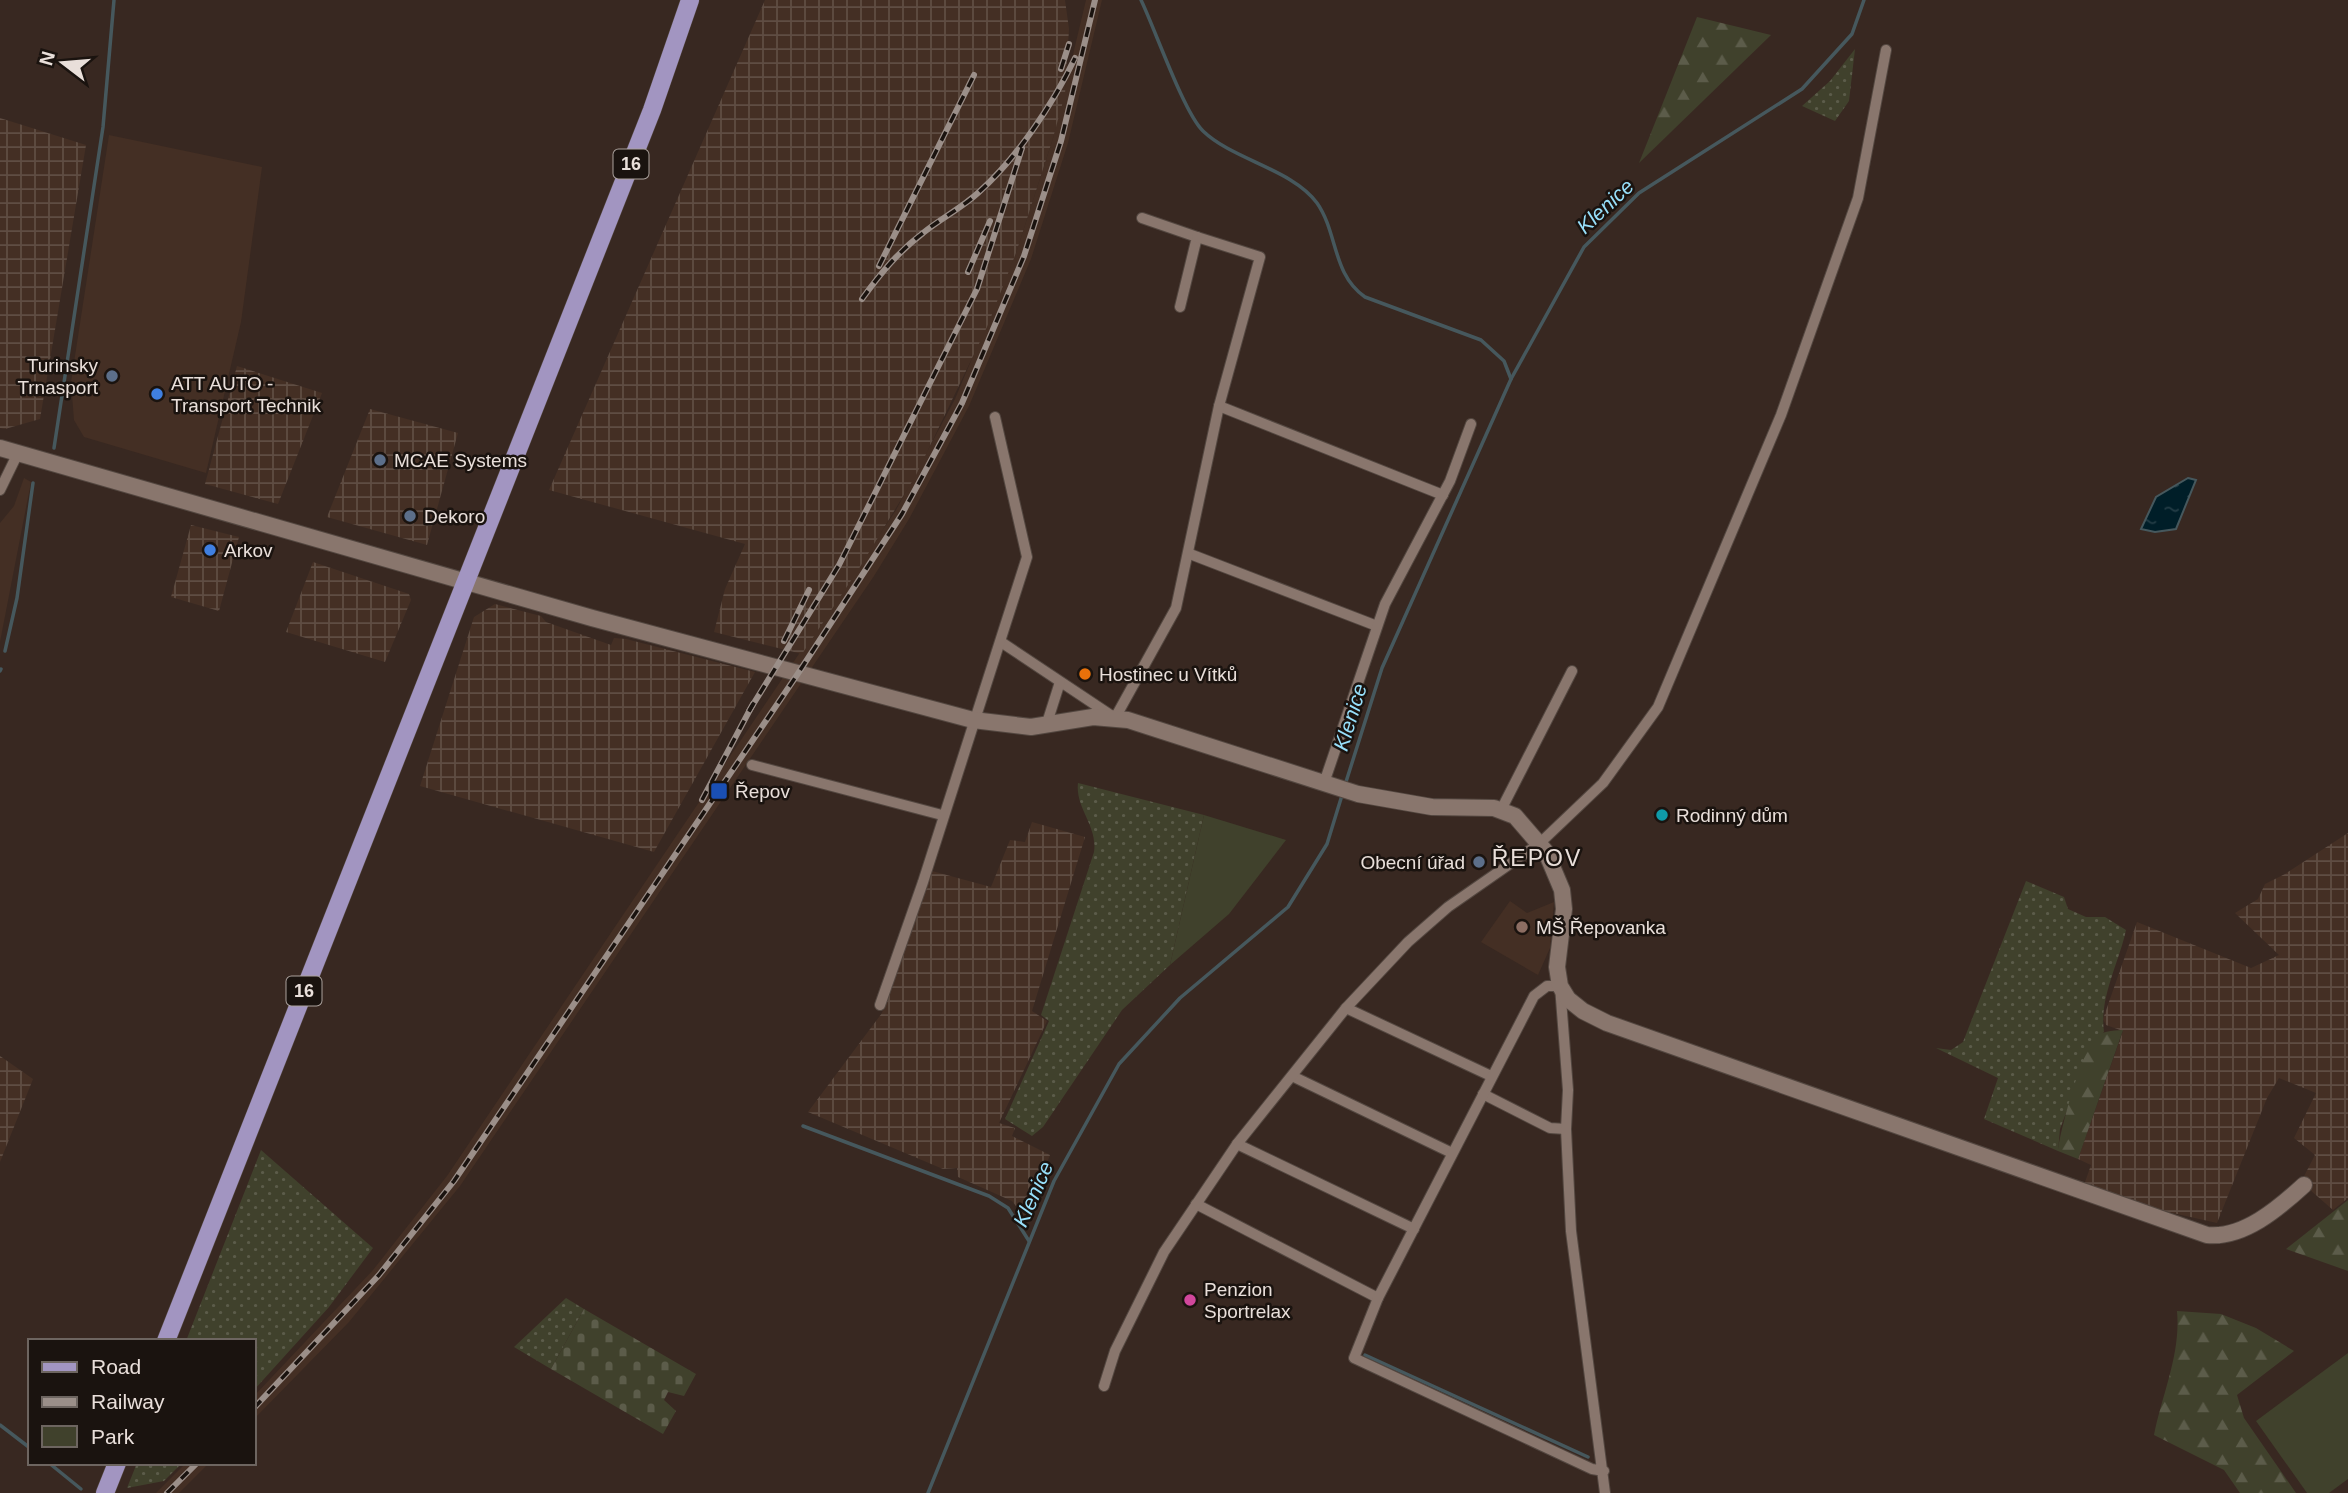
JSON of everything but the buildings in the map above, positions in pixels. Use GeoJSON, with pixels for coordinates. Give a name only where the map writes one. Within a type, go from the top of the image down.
{"type":"FeatureCollection","features":[{"type":"Feature","properties":{"kind":"main road","name":"16"},"geometry":{"type":"LineString","coordinates":[[167,1339],[652,110],[690,0]]}},
{"type":"Feature","properties":{"kind":"main road"},"geometry":{"type":"LineString","coordinates":[[105,1493],[116,1465]]}},
{"type":"Feature","properties":{"kind":"street"},"geometry":{"type":"LineString","coordinates":[[1104,1385],[1115,1351],[1164,1252],[1237,1144],[1346,1007],[1408,942],[1448,907],[1540,843],[1602,783],[1658,707],[1781,415],[1834,268],[1858,198],[1886,50]]}},
{"type":"Feature","properties":{"kind":"street"},"geometry":{"type":"LineString","coordinates":[[1115,718],[1176,608],[1219,406],[1260,257],[1142,218]]}},
{"type":"Feature","properties":{"kind":"street"},"geometry":{"type":"LineString","coordinates":[[1180,307],[1197,237]]}},
{"type":"Feature","properties":{"kind":"street"},"geometry":{"type":"LineString","coordinates":[[1219,406],[1443,495]]}},
{"type":"Feature","properties":{"kind":"street"},"geometry":{"type":"LineString","coordinates":[[880,1005],[923,882],[942,815],[1027,557],[995,417]]}},
{"type":"Feature","properties":{"kind":"street"},"geometry":{"type":"LineString","coordinates":[[1327,784],[1385,604],[1443,495],[1471,424]]}},
{"type":"Feature","properties":{"kind":"street"},"geometry":{"type":"LineString","coordinates":[[0,448],[797,675],[973,720],[1011,726],[1046,726],[1093,717],[1115,718],[1358,794],[1432,807],[1501,810],[1515,816],[1540,843],[1556,873],[1564,899],[1557,967],[1568,1090],[1566,1129],[1571,1230],[1587,1373],[1604,1471],[1605,1493]]}},
{"type":"Feature","properties":{"kind":"street"},"geometry":{"type":"LineString","coordinates":[[0,491],[18,453]]}},
{"type":"Feature","properties":{"kind":"street"},"geometry":{"type":"LineString","coordinates":[[1189,554],[1377,626]]}},
{"type":"Feature","properties":{"kind":"street"},"geometry":{"type":"LineString","coordinates":[[1001,642],[1115,718]]}},
{"type":"Feature","properties":{"kind":"street"},"geometry":{"type":"LineString","coordinates":[[1501,810],[1572,671]]}},
{"type":"Feature","properties":{"kind":"street"},"geometry":{"type":"LineString","coordinates":[[1046,726],[1060,682]]}},
{"type":"Feature","properties":{"kind":"street"},"geometry":{"type":"LineString","coordinates":[[752,765],[942,815]]}},
{"type":"Feature","properties":{"kind":"street"},"geometry":{"type":"LineString","coordinates":[[1560,986],[1547,986],[1534,996],[1378,1298],[1354,1358],[1592,1469],[1604,1471]]}},
{"type":"Feature","properties":{"kind":"street"},"geometry":{"type":"LineString","coordinates":[[1560,986],[1568,999],[1583,1012],[1625,1030],[2207,1235],[2225,1235],[2256,1221],[2284,1204],[2304,1185]]}},
{"type":"Feature","properties":{"kind":"street"},"geometry":{"type":"LineString","coordinates":[[1346,1007],[1491,1076]]}},
{"type":"Feature","properties":{"kind":"street"},"geometry":{"type":"LineString","coordinates":[[1292,1076],[1452,1153]]}},
{"type":"Feature","properties":{"kind":"street"},"geometry":{"type":"LineString","coordinates":[[1483,1094],[1550,1128],[1566,1129]]}},
{"type":"Feature","properties":{"kind":"street"},"geometry":{"type":"LineString","coordinates":[[1237,1144],[1414,1229]]}},
{"type":"Feature","properties":{"kind":"street"},"geometry":{"type":"LineString","coordinates":[[1196,1204],[1378,1298]]}},
{"type":"Feature","properties":{"kind":"shaded area"},"geometry":{"type":"Polygon","coordinates":[[[765,0],[1065,0],[1069,29],[1065,94],[1053,138],[1016,253],[987,327],[916,475],[860,567],[802,654],[714,632],[725,589],[745,544],[549,490],[765,0]]]}},
{"type":"Feature","properties":{"kind":"shaded area"},"geometry":{"type":"Polygon","coordinates":[[[1086,0],[1102,0],[1068,143],[1031,259],[969,406],[909,519],[874,576],[460,1186],[349,1322],[256,1417],[256,1394],[373,1270],[447,1176],[896,510],[955,399],[1016,253],[1053,138],[1086,0]]]}},
{"type":"Feature","properties":{"kind":"shaded area"},"geometry":{"type":"Polygon","coordinates":[[[0,118],[86,145],[40,419],[5,429],[0,428],[0,118]]]}},
{"type":"Feature","properties":{"kind":"shaded area"},"geometry":{"type":"Polygon","coordinates":[[[109,135],[262,167],[241,322],[206,473],[84,437],[74,420],[71,382],[109,135]]]}},
{"type":"Feature","properties":{"kind":"shaded area"},"geometry":{"type":"Polygon","coordinates":[[[237,366],[322,393],[278,504],[205,484],[237,366]]]}},
{"type":"Feature","properties":{"kind":"shaded area"},"geometry":{"type":"Polygon","coordinates":[[[370,409],[458,433],[427,545],[327,517],[370,409]]]}},
{"type":"Feature","properties":{"kind":"shaded area"},"geometry":{"type":"Polygon","coordinates":[[[24,478],[31,482],[0,642],[0,523],[14,506],[24,478]]]}},
{"type":"Feature","properties":{"kind":"shaded area"},"geometry":{"type":"Polygon","coordinates":[[[191,525],[239,537],[219,611],[171,597],[191,525]]]}},
{"type":"Feature","properties":{"kind":"shaded area"},"geometry":{"type":"Polygon","coordinates":[[[313,562],[409,594],[411,600],[385,662],[286,632],[313,562]]]}},
{"type":"Feature","properties":{"kind":"shaded area"},"geometry":{"type":"Polygon","coordinates":[[[495,604],[541,616],[546,622],[611,645],[614,638],[626,639],[755,672],[654,852],[420,786],[474,617],[495,604]]]}},
{"type":"Feature","properties":{"kind":"shaded area"},"geometry":{"type":"Polygon","coordinates":[[[1032,822],[1085,837],[1032,1011],[1047,1021],[999,1123],[1015,1128],[1012,1136],[1050,1155],[1025,1218],[1012,1201],[958,1177],[957,1168],[943,1169],[808,1112],[882,1013],[932,871],[991,887],[1010,840],[1025,842],[1032,822]]]}},
{"type":"Feature","properties":{"kind":"shaded area"},"geometry":{"type":"Polygon","coordinates":[[[2348,833],[2348,1198],[2333,1210],[2301,1182],[2315,1155],[2294,1138],[2316,1093],[2279,1078],[2267,1098],[2217,1223],[2164,1211],[2084,1185],[2091,1165],[2078,1159],[2123,1031],[2106,1025],[2103,1019],[2137,922],[2251,968],[2279,955],[2235,913],[2258,899],[2265,884],[2348,833]]]}},
{"type":"Feature","properties":{"kind":"shaded area","name":"MŠ Řepovanka"},"geometry":{"type":"Polygon","coordinates":[[[1510,901],[1527,913],[1554,902],[1550,948],[1538,975],[1481,942],[1510,901]]]}},
{"type":"Feature","properties":{"kind":"shaded area"},"geometry":{"type":"Polygon","coordinates":[[[0,1056],[33,1079],[0,1162],[0,1056]]]}},
{"type":"Feature","properties":{"kind":"shaded area"},"geometry":{"type":"Polygon","coordinates":[[[184,1465],[207,1465],[179,1493],[156,1493],[184,1465]]]}},
{"type":"Feature","properties":{"kind":"green space"},"geometry":{"type":"Polygon","coordinates":[[[1697,17],[1771,35],[1639,163],[1697,17]]]}},
{"type":"Feature","properties":{"kind":"green space"},"geometry":{"type":"Polygon","coordinates":[[[1855,49],[1849,101],[1835,121],[1802,106],[1830,81],[1855,49]]]}},
{"type":"Feature","properties":{"kind":"green space"},"geometry":{"type":"Polygon","coordinates":[[[1078,783],[1204,815],[1170,965],[1122,1010],[1043,1127],[1032,1136],[1005,1119],[1049,1021],[1041,1015],[1094,852],[1093,834],[1080,801],[1078,783]]]}},
{"type":"Feature","properties":{"kind":"green space"},"geometry":{"type":"Polygon","coordinates":[[[1204,815],[1286,840],[1229,914],[1170,965],[1204,815]]]}},
{"type":"Feature","properties":{"kind":"green space"},"geometry":{"type":"Polygon","coordinates":[[[2026,881],[2064,897],[2068,909],[2086,917],[2105,917],[2126,930],[2104,1006],[2104,1032],[2093,1041],[2060,1129],[2058,1151],[1984,1119],[1998,1078],[1936,1048],[1951,1050],[1963,1042],[2026,881]]]}},
{"type":"Feature","properties":{"kind":"green space"},"geometry":{"type":"Polygon","coordinates":[[[2123,1030],[2078,1159],[2058,1151],[2072,1094],[2088,1049],[2100,1034],[2123,1030]]]}},
{"type":"Feature","properties":{"kind":"green space"},"geometry":{"type":"Polygon","coordinates":[[[261,1150],[373,1248],[329,1307],[256,1388],[256,1339],[187,1339],[261,1150]]]}},
{"type":"Feature","properties":{"kind":"green space"},"geometry":{"type":"Polygon","coordinates":[[[2348,1200],[2348,1271],[2286,1249],[2348,1200]]]}},
{"type":"Feature","properties":{"kind":"green space"},"geometry":{"type":"Polygon","coordinates":[[[566,1298],[584,1309],[551,1369],[514,1347],[566,1298]]]}},
{"type":"Feature","properties":{"kind":"green space"},"geometry":{"type":"Polygon","coordinates":[[[584,1309],[696,1374],[684,1396],[668,1392],[664,1400],[676,1411],[663,1434],[551,1369],[584,1309]]]}},
{"type":"Feature","properties":{"kind":"green space"},"geometry":{"type":"Polygon","coordinates":[[[2177,1311],[2221,1314],[2256,1328],[2294,1351],[2237,1395],[2244,1418],[2296,1493],[2240,1493],[2224,1470],[2154,1435],[2174,1358],[2177,1311]]]}},
{"type":"Feature","properties":{"kind":"green space"},"geometry":{"type":"Polygon","coordinates":[[[2348,1353],[2348,1479],[2329,1493],[2307,1493],[2256,1421],[2348,1353]]]}},
{"type":"Feature","properties":{"kind":"green space"},"geometry":{"type":"Polygon","coordinates":[[[136,1465],[180,1465],[164,1481],[127,1488],[136,1465]]]}},
{"type":"Feature","properties":{"kind":"water"},"geometry":{"type":"Polygon","coordinates":[[[2188,478],[2196,480],[2176,529],[2155,532],[2141,529],[2156,497],[2188,478]]]}},
{"type":"Feature","properties":{"kind":"waterway"},"geometry":{"type":"LineString","coordinates":[[54,448],[103,127],[114,0]]}},
{"type":"Feature","properties":{"kind":"waterway"},"geometry":{"type":"LineString","coordinates":[[1141,0],[1195,121],[1215,141],[1293,181],[1306,191],[1324,215],[1341,265],[1354,288],[1365,297],[1481,340],[1504,361],[1511,379]]}},
{"type":"Feature","properties":{"kind":"waterway","name":"Klenice"},"geometry":{"type":"LineString","coordinates":[[1345,785],[1382,668],[1511,379],[1584,247],[1639,193],[1802,89],[1852,34],[1864,0]]}},
{"type":"Feature","properties":{"kind":"waterway"},"geometry":{"type":"LineString","coordinates":[[5,651],[17,598],[33,483]]}},
{"type":"Feature","properties":{"kind":"waterway","name":"Klenice"},"geometry":{"type":"LineString","coordinates":[[928,1493],[1054,1181],[1119,1064],[1180,998],[1288,907],[1327,844],[1343,792]]}},
{"type":"Feature","properties":{"kind":"waterway"},"geometry":{"type":"LineString","coordinates":[[803,1126],[989,1196],[1008,1208],[1029,1241]]}},
{"type":"Feature","properties":{"kind":"waterway"},"geometry":{"type":"LineString","coordinates":[[1365,1355],[1588,1457]]}},
{"type":"Feature","properties":{"kind":"waterway"},"geometry":{"type":"LineString","coordinates":[[0,1425],[28,1446]]}},
{"type":"Feature","properties":{"kind":"waterway"},"geometry":{"type":"LineString","coordinates":[[51,1465],[81,1489]]}},
{"type":"Feature","properties":{"kind":"railway"},"geometry":{"type":"LineString","coordinates":[[256,1406],[379,1275],[454,1181],[797,675],[902,514],[962,403],[1024,256],[1061,141],[1095,0]]}},
{"type":"Feature","properties":{"kind":"railway"},"geometry":{"type":"LineString","coordinates":[[1061,69],[1069,44]]}},
{"type":"Feature","properties":{"kind":"railway"},"geometry":{"type":"LineString","coordinates":[[862,299],[905,248],[972,198],[1007,163],[1045,112],[1075,58]]}},
{"type":"Feature","properties":{"kind":"railway"},"geometry":{"type":"LineString","coordinates":[[879,266],[974,75]]}},
{"type":"Feature","properties":{"kind":"railway"},"geometry":{"type":"LineString","coordinates":[[749,711],[839,565],[977,289],[1022,148]]}},
{"type":"Feature","properties":{"kind":"railway"},"geometry":{"type":"LineString","coordinates":[[968,272],[990,221]]}},
{"type":"Feature","properties":{"kind":"railway"},"geometry":{"type":"LineString","coordinates":[[784,641],[809,590]]}},
{"type":"Feature","properties":{"kind":"railway"},"geometry":{"type":"LineString","coordinates":[[702,800],[753,704]]}},
{"type":"Feature","properties":{"kind":"railway"},"geometry":{"type":"LineString","coordinates":[[167,1493],[195,1465]]}},
{"type":"Feature","properties":{"kind":"place","name":"Turinsky Trnasport"},"geometry":{"type":"Point","coordinates":[112,376]}},
{"type":"Feature","properties":{"kind":"place","name":"ATT AUTO - Transport Technik"},"geometry":{"type":"Point","coordinates":[157,394]}},
{"type":"Feature","properties":{"kind":"place","name":"MCAE Systems"},"geometry":{"type":"Point","coordinates":[380,460]}},
{"type":"Feature","properties":{"kind":"place","name":"Dekoro"},"geometry":{"type":"Point","coordinates":[410,516]}},
{"type":"Feature","properties":{"kind":"place","name":"Arkov"},"geometry":{"type":"Point","coordinates":[210,550]}},
{"type":"Feature","properties":{"kind":"place","name":"Hostinec u Vítků"},"geometry":{"type":"Point","coordinates":[1085,674]}},
{"type":"Feature","properties":{"kind":"place","name":"Řepov"},"geometry":{"type":"Point","coordinates":[719,791]}},
{"type":"Feature","properties":{"kind":"place","name":"Rodinný dům"},"geometry":{"type":"Point","coordinates":[1662,815]}},
{"type":"Feature","properties":{"kind":"place","name":"Obecní úřad"},"geometry":{"type":"Point","coordinates":[1479,862]}},
{"type":"Feature","properties":{"kind":"place","name":"MŠ Řepovanka"},"geometry":{"type":"Point","coordinates":[1522,927]}},
{"type":"Feature","properties":{"kind":"place","name":"Penzion Sportrelax"},"geometry":{"type":"Point","coordinates":[1190,1300]}},
{"type":"Feature","properties":{"kind":"district","name":"ŘEPOV"},"geometry":{"type":"Point","coordinates":[1537,858]}}]}
